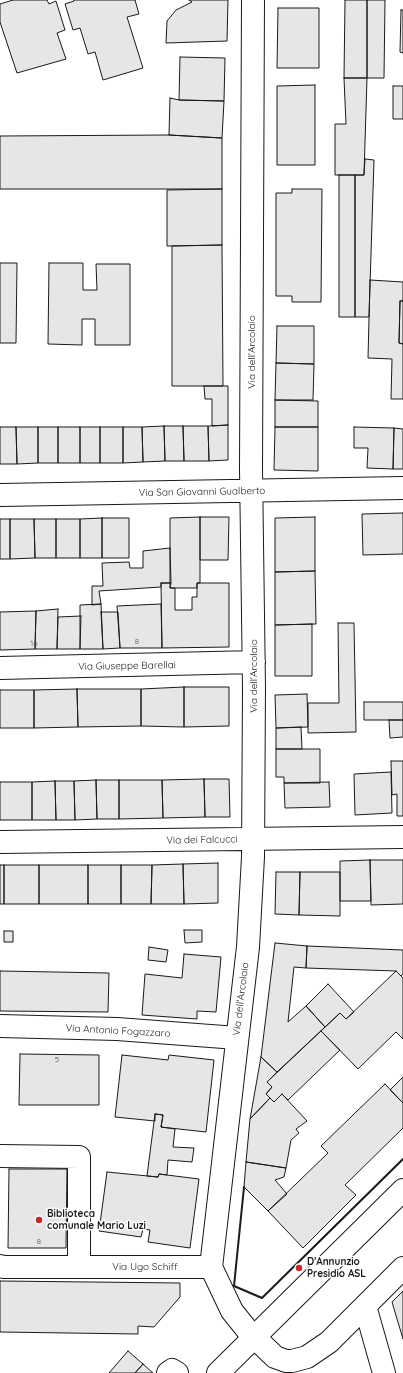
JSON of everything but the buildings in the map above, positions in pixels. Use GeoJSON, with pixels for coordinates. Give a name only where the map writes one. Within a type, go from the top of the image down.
{"type":"FeatureCollection","features":[{"type":"Feature","properties":{"kind":"street","name":"Via dell'Arcolaio"},"geometry":{"type":"LineString","coordinates":[[253,0],[253,839],[248,947],[211,1267],[232,1311],[241,1323],[270,1354],[280,1360],[292,1362],[308,1357],[330,1342],[403,1268]]}},
{"type":"Feature","properties":{"kind":"street","name":"Via San Giovanni Gualberto"},"geometry":{"type":"LineString","coordinates":[[0,495],[252,492],[403,488]]}},
{"type":"Feature","properties":{"kind":"street","name":"Via Giuseppe Barellai"},"geometry":{"type":"LineString","coordinates":[[0,668],[254,662]]}},
{"type":"Feature","properties":{"kind":"street","name":"Via dei Falcucci"},"geometry":{"type":"LineString","coordinates":[[0,842],[403,837]]}},
{"type":"Feature","properties":{"kind":"street","name":"Via Antonio Fogazzaro"},"geometry":{"type":"LineString","coordinates":[[0,1026],[117,1029],[237,1038]]}},
{"type":"Feature","properties":{"kind":"street"},"geometry":{"type":"LineString","coordinates":[[0,1156],[79,1157],[79,1266]]}},
{"type":"Feature","properties":{"kind":"street"},"geometry":{"type":"LineString","coordinates":[[218,1373],[403,1190]]}},
{"type":"Feature","properties":{"kind":"street","name":"Via Ugo Schiff"},"geometry":{"type":"LineString","coordinates":[[0,1266],[211,1267]]}},
{"type":"Feature","properties":{"kind":"street"},"geometry":{"type":"LineString","coordinates":[[365,1306],[384,1373]]}},
{"type":"Feature","properties":{"kind":"street"},"geometry":{"type":"LineString","coordinates":[[168,1373],[172,1370],[177,1373]]}},
{"type":"Feature","properties":{"kind":"wall"},"geometry":{"type":"LineString","coordinates":[[244,1187],[234,1286],[262,1298],[403,1159]]}},
{"type":"Feature","properties":{"kind":"place","name":"Biblioteca comunale Mario Luzi"},"geometry":{"type":"Point","coordinates":[39,1220]}},
{"type":"Feature","properties":{"kind":"place","name":"D'Annunzio Presidio ASL"},"geometry":{"type":"Point","coordinates":[299,1268]}}]}
